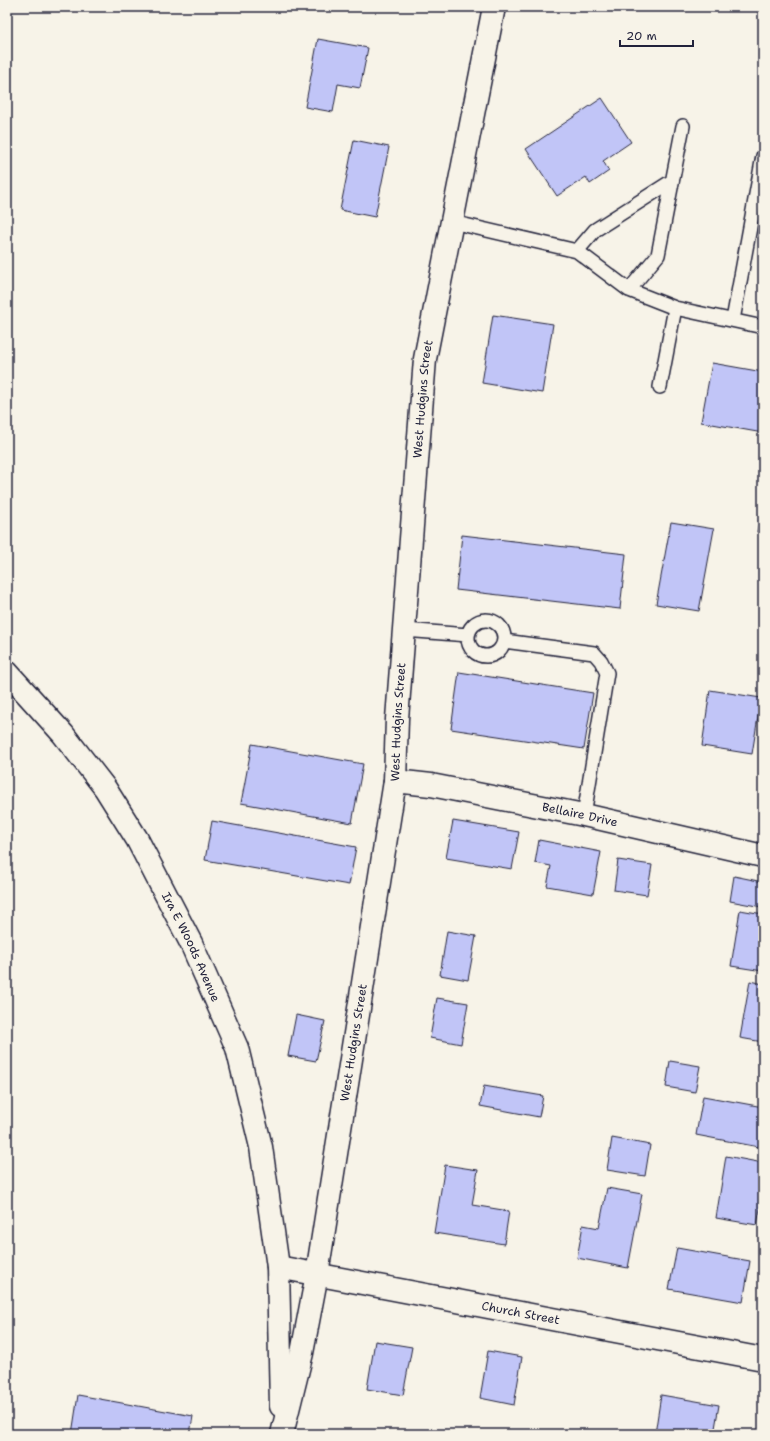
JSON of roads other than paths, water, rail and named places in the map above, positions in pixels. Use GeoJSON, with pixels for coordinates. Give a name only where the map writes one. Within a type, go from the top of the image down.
{"type":"FeatureCollection","features":[{"type":"Feature","properties":{"kind":"street","name":"West Hudgins Street"},"geometry":{"type":"LineString","coordinates":[[282,1434],[302,1353],[317,1274],[395,781],[397,719],[425,359],[494,7]]}},
{"type":"Feature","properties":{"kind":"street","name":"Ira E Woods Avenue"},"geometry":{"type":"LineString","coordinates":[[7,672],[63,734],[104,788],[137,839],[191,943],[237,1048],[261,1147],[278,1267]]}},
{"type":"Feature","properties":{"kind":"street","name":"Bellaire Drive"},"geometry":{"type":"LineString","coordinates":[[395,781],[431,785],[584,816],[763,856]]}},
{"type":"Feature","properties":{"kind":"street","name":"West Hudgins Street"},"geometry":{"type":"LineString","coordinates":[[278,1267],[282,1434]]}},
{"type":"Feature","properties":{"kind":"street","name":"Church Street"},"geometry":{"type":"LineString","coordinates":[[278,1267],[763,1359]]}},
{"type":"Feature","properties":{"kind":"lane"},"geometry":{"type":"LineString","coordinates":[[629,290],[658,255],[683,126]]}},
{"type":"Feature","properties":{"kind":"lane"},"geometry":{"type":"LineString","coordinates":[[732,320],[763,156]]}},
{"type":"Feature","properties":{"kind":"lane"},"geometry":{"type":"LineString","coordinates":[[577,251],[595,230],[672,181]]}},
{"type":"Feature","properties":{"kind":"lane"},"geometry":{"type":"LineString","coordinates":[[452,222],[577,251],[629,290],[675,308],[763,327]]}},
{"type":"Feature","properties":{"kind":"lane"},"geometry":{"type":"LineString","coordinates":[[660,387],[675,308]]}},
{"type":"Feature","properties":{"kind":"lane"},"geometry":{"type":"LineString","coordinates":[[482,620],[489,620],[496,622],[501,627],[504,634],[504,641],[497,653],[490,656],[483,656],[476,654],[471,649],[468,642],[468,635],[470,628],[475,623],[482,620]]}},
{"type":"Feature","properties":{"kind":"lane"},"geometry":{"type":"LineString","coordinates":[[404,630],[468,635]]}},
{"type":"Feature","properties":{"kind":"lane"},"geometry":{"type":"LineString","coordinates":[[504,641],[594,653],[601,661],[606,674],[584,816]]}}]}
